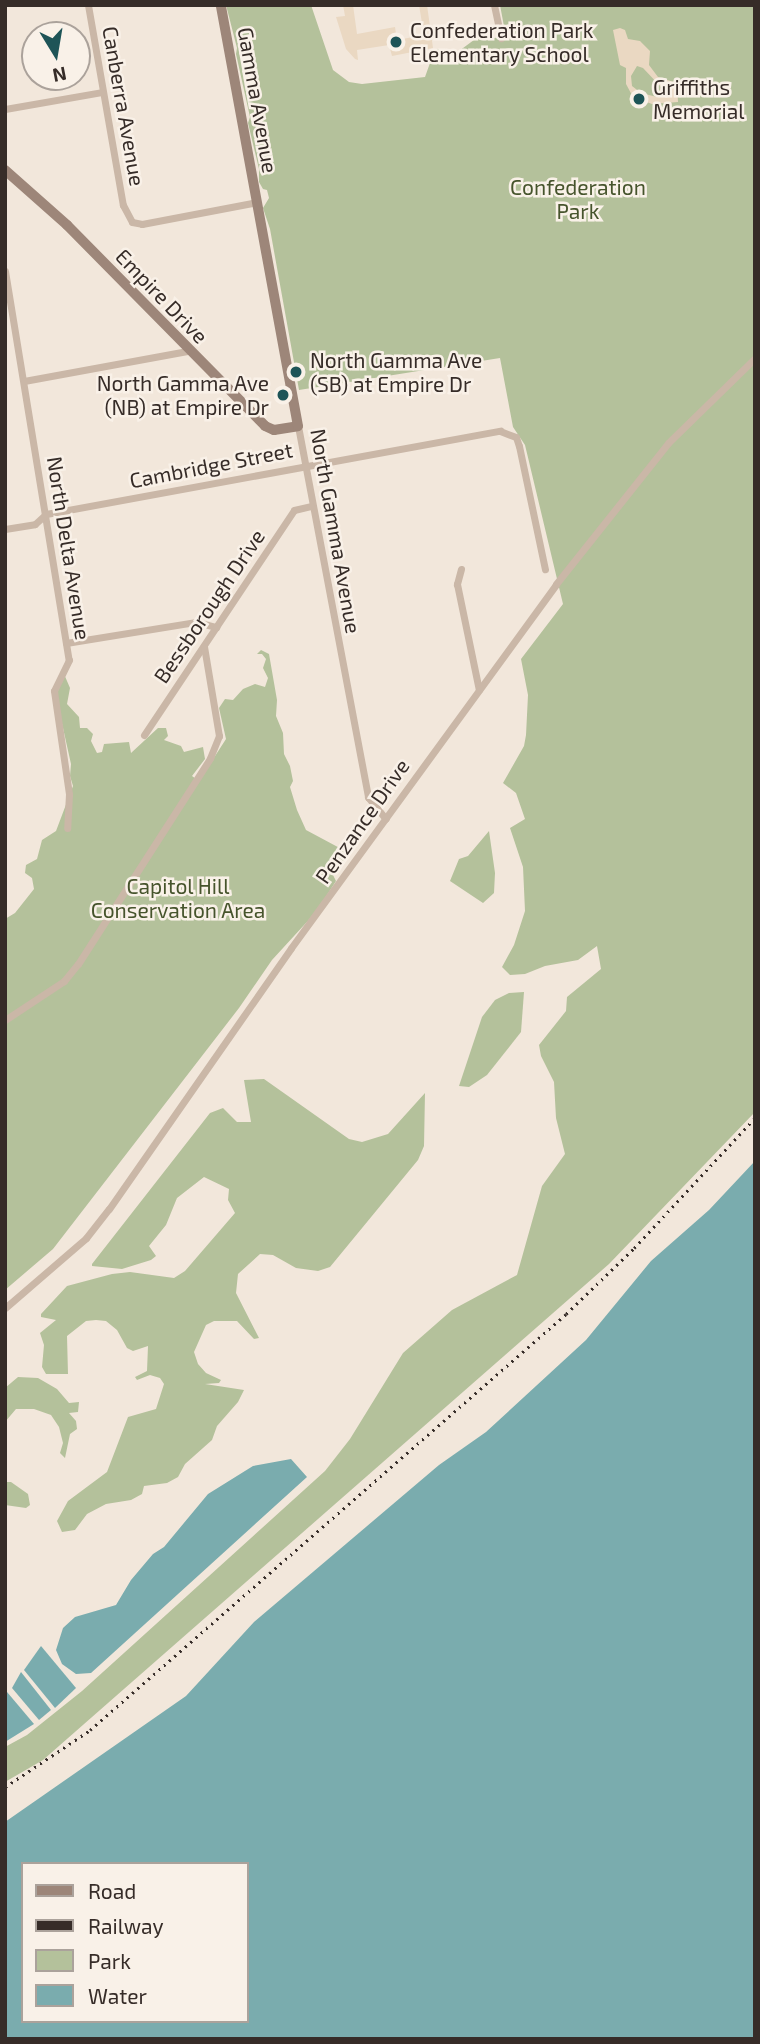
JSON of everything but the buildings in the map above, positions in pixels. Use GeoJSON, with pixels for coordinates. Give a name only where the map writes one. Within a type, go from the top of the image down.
{"type":"FeatureCollection","features":[{"type":"Feature","properties":{"kind":"street","name":"Canberra Avenue"},"geometry":{"type":"LineString","coordinates":[[88,5],[126,214],[132,222],[142,224],[257,202]]}},
{"type":"Feature","properties":{"kind":"street","name":"Gamma Avenue"},"geometry":{"type":"LineString","coordinates":[[221,5],[257,202]]}},
{"type":"Feature","properties":{"kind":"street"},"geometry":{"type":"LineString","coordinates":[[494,5],[501,38]]}},
{"type":"Feature","properties":{"kind":"street"},"geometry":{"type":"LineString","coordinates":[[5,109],[102,92]]}},
{"type":"Feature","properties":{"kind":"street","name":"Empire Drive"},"geometry":{"type":"LineString","coordinates":[[5,170],[67,225],[187,351],[265,426],[274,430],[298,426]]}},
{"type":"Feature","properties":{"kind":"street","name":"North Gamma Avenue"},"geometry":{"type":"LineString","coordinates":[[257,202],[311,506],[368,797],[386,818]]}},
{"type":"Feature","properties":{"kind":"street","name":"North Delta Avenue"},"geometry":{"type":"LineString","coordinates":[[5,271],[69,660],[54,691],[69,794],[66,828]]}},
{"type":"Feature","properties":{"kind":"street"},"geometry":{"type":"LineString","coordinates":[[24,382],[187,351]]}},
{"type":"Feature","properties":{"kind":"street","name":"Penzance Drive"},"geometry":{"type":"LineString","coordinates":[[5,1308],[86,1238],[109,1209],[478,690],[639,478],[682,429],[755,358]]}},
{"type":"Feature","properties":{"kind":"street","name":"Cambridge Street"},"geometry":{"type":"LineString","coordinates":[[5,528],[35,524],[46,514],[492,432],[509,433],[516,437],[519,446],[545,569]]}},
{"type":"Feature","properties":{"kind":"street","name":"Bessborough Drive"},"geometry":{"type":"LineString","coordinates":[[144,735],[294,510],[311,506]]}},
{"type":"Feature","properties":{"kind":"street"},"geometry":{"type":"LineString","coordinates":[[461,569],[457,584],[478,690]]}},
{"type":"Feature","properties":{"kind":"street"},"geometry":{"type":"LineString","coordinates":[[66,643],[196,622],[216,627]]}},
{"type":"Feature","properties":{"kind":"street"},"geometry":{"type":"LineString","coordinates":[[5,1020],[64,981],[78,964],[212,753],[219,736],[204,646]]}},
{"type":"Feature","properties":{"kind":"green space","name":"Confederation Park"},"geometry":{"type":"Polygon","coordinates":[[[226,5],[311,5],[333,70],[349,82],[362,84],[425,77],[435,49],[459,51],[478,37],[490,34],[492,29],[494,38],[506,37],[500,5],[755,5],[755,1112],[609,1264],[43,1760],[5,1782],[5,1747],[27,1735],[82,1691],[325,1471],[350,1439],[403,1353],[452,1310],[517,1275],[542,1186],[565,1154],[556,1118],[554,1082],[541,1056],[539,1045],[566,1011],[567,997],[601,969],[597,946],[578,960],[545,966],[525,974],[510,975],[502,967],[514,945],[525,911],[523,867],[510,828],[525,819],[516,793],[503,783],[524,746],[526,735],[528,695],[521,659],[563,604],[525,445],[513,427],[500,358],[299,390],[270,229],[263,208],[269,198],[267,190],[263,189],[259,182],[259,169],[248,123],[250,117],[226,5]]]}},
{"type":"Feature","properties":{"kind":"green space","name":"Capitol Hill Conservation Area"},"geometry":{"type":"Polygon","coordinates":[[[261,650],[269,654],[277,700],[276,716],[283,733],[284,754],[293,781],[290,787],[297,810],[306,830],[349,853],[333,875],[336,881],[316,912],[272,960],[239,1008],[53,1249],[5,1290],[5,919],[15,913],[34,889],[32,878],[25,873],[26,865],[37,859],[42,840],[56,831],[73,786],[71,764],[55,692],[64,674],[70,688],[67,704],[79,717],[80,728],[87,728],[93,734],[91,741],[97,753],[102,752],[104,744],[129,742],[131,753],[158,728],[166,728],[168,736],[164,740],[181,746],[184,752],[203,747],[205,759],[192,776],[199,781],[226,739],[219,708],[225,699],[233,700],[243,689],[255,684],[265,687],[268,678],[263,668],[266,659],[262,654],[257,654],[261,650]]]}},
{"type":"Feature","properties":{"kind":"green space"},"geometry":{"type":"Polygon","coordinates":[[[489,831],[495,873],[494,893],[483,903],[450,881],[459,859],[468,856],[489,831]]]}},
{"type":"Feature","properties":{"kind":"green space"},"geometry":{"type":"Polygon","coordinates":[[[524,992],[521,1032],[487,1075],[469,1087],[459,1086],[482,1017],[495,1000],[509,993],[524,992]]]}},
{"type":"Feature","properties":{"kind":"green space"},"geometry":{"type":"Polygon","coordinates":[[[264,1079],[349,1139],[362,1142],[388,1134],[425,1093],[424,1146],[418,1160],[330,1267],[318,1271],[296,1268],[273,1255],[260,1254],[238,1274],[236,1293],[259,1338],[254,1339],[237,1321],[214,1321],[206,1325],[194,1352],[198,1364],[206,1373],[221,1380],[219,1383],[205,1384],[244,1390],[238,1402],[217,1426],[212,1440],[185,1464],[178,1477],[167,1483],[144,1486],[142,1494],[131,1500],[106,1504],[87,1514],[75,1530],[62,1532],[57,1521],[68,1501],[107,1472],[128,1417],[156,1409],[164,1384],[160,1378],[150,1375],[137,1380],[135,1377],[147,1371],[148,1346],[133,1351],[127,1348],[117,1330],[106,1321],[96,1320],[86,1321],[67,1336],[68,1374],[46,1374],[42,1367],[44,1345],[40,1333],[56,1320],[41,1317],[41,1314],[67,1286],[112,1274],[130,1272],[174,1278],[185,1271],[235,1213],[228,1200],[229,1189],[204,1177],[177,1198],[166,1225],[149,1246],[156,1256],[151,1260],[122,1269],[92,1264],[210,1113],[223,1108],[237,1122],[251,1122],[244,1080],[264,1079]]]}},
{"type":"Feature","properties":{"kind":"green space"},"geometry":{"type":"Polygon","coordinates":[[[18,1377],[38,1378],[57,1389],[69,1403],[79,1402],[78,1412],[69,1413],[76,1421],[77,1429],[70,1434],[65,1458],[60,1453],[63,1443],[59,1427],[51,1415],[34,1409],[16,1409],[5,1422],[5,1388],[18,1377]]]}},
{"type":"Feature","properties":{"kind":"green space"},"geometry":{"type":"Polygon","coordinates":[[[5,1482],[11,1482],[28,1494],[30,1505],[26,1508],[5,1505],[5,1482]]]}},
{"type":"Feature","properties":{"kind":"shaded area"},"geometry":{"type":"Polygon","coordinates":[[[343,5],[353,5],[357,34],[395,27],[397,40],[424,35],[419,5],[427,5],[433,48],[392,56],[389,45],[357,50],[358,60],[355,59],[346,49],[336,17],[345,16],[343,5]]]}},
{"type":"Feature","properties":{"kind":"shaded area"},"geometry":{"type":"Polygon","coordinates":[[[613,30],[625,30],[628,39],[640,41],[650,51],[649,65],[658,77],[677,83],[678,102],[652,104],[633,97],[626,84],[626,68],[620,65],[613,30]],[[637,66],[631,76],[632,86],[641,93],[657,97],[661,87],[643,68],[637,66]]]}},
{"type":"Feature","properties":{"kind":"water"},"geometry":{"type":"Polygon","coordinates":[[[755,1161],[755,2039],[5,2039],[5,1822],[186,1696],[254,1622],[439,1465],[486,1432],[586,1340],[651,1261],[709,1210],[755,1161]]]}},
{"type":"Feature","properties":{"kind":"water"},"geometry":{"type":"Polygon","coordinates":[[[291,1459],[307,1477],[91,1673],[76,1674],[62,1664],[56,1650],[63,1628],[75,1617],[116,1605],[131,1580],[153,1554],[164,1547],[208,1494],[253,1466],[291,1459]]]}},
{"type":"Feature","properties":{"kind":"water"},"geometry":{"type":"Polygon","coordinates":[[[41,1646],[76,1688],[55,1708],[24,1670],[41,1646]]]}},
{"type":"Feature","properties":{"kind":"water"},"geometry":{"type":"Polygon","coordinates":[[[21,1672],[51,1710],[39,1720],[12,1688],[21,1672]]]}},
{"type":"Feature","properties":{"kind":"water"},"geometry":{"type":"Polygon","coordinates":[[[7,1692],[34,1724],[5,1742],[5,1694],[7,1692]]]}},
{"type":"Feature","properties":{"kind":"railway"},"geometry":{"type":"LineString","coordinates":[[5,1787],[90,1730],[566,1314],[634,1248],[755,1118]]}},
{"type":"Feature","properties":{"kind":"place","name":"Confederation Park Elementary School"},"geometry":{"type":"Point","coordinates":[396,42]}},
{"type":"Feature","properties":{"kind":"place","name":"Griffiths Memorial"},"geometry":{"type":"Point","coordinates":[639,99]}},
{"type":"Feature","properties":{"kind":"place","name":"North Gamma Ave (SB) at Empire Dr"},"geometry":{"type":"Point","coordinates":[296,372]}},
{"type":"Feature","properties":{"kind":"place","name":"North Gamma Ave (NB) at Empire Dr"},"geometry":{"type":"Point","coordinates":[283,395]}}]}
